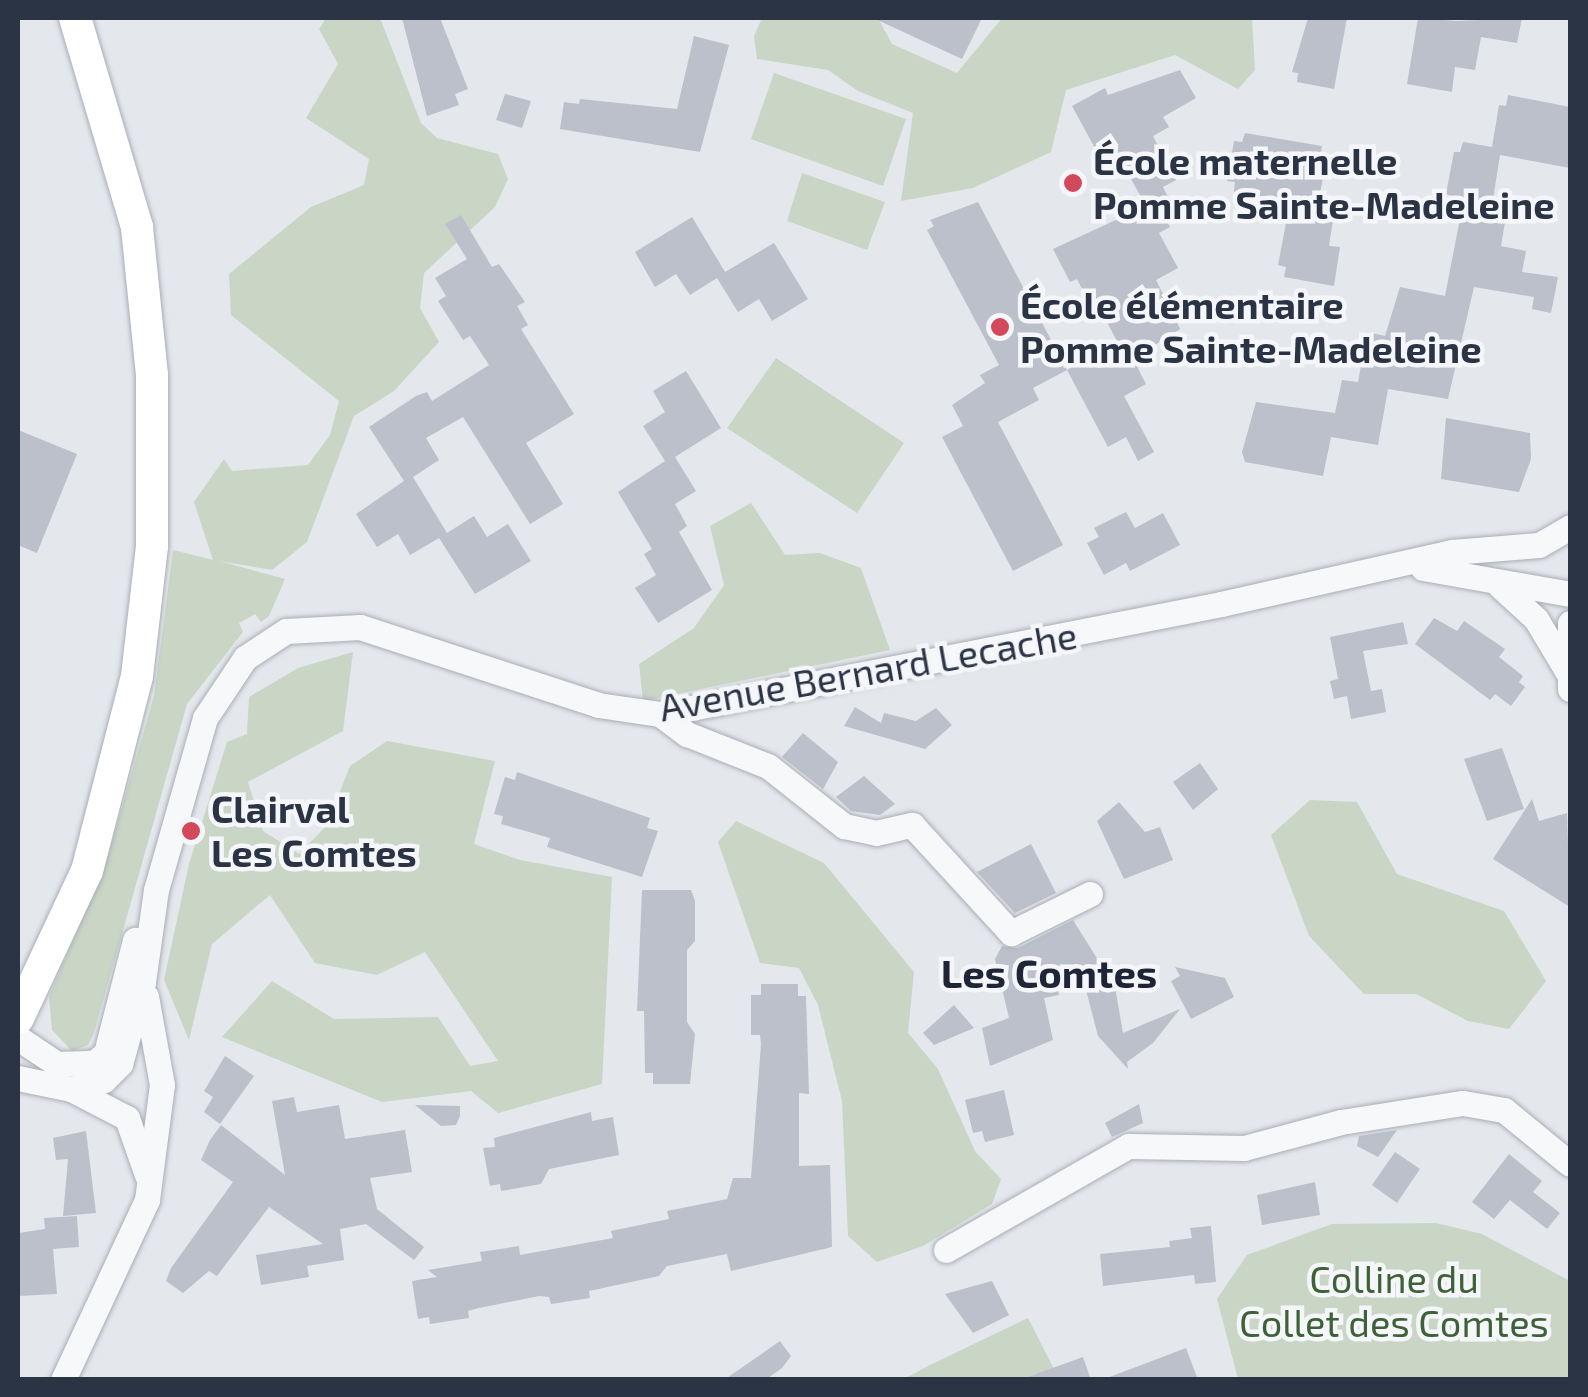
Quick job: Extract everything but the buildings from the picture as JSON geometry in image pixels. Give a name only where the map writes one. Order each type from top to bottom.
[{"type":"main road","points":[[18,1018],[87,871],[136,676],[149,584],[152,375],[137,227],[75,18]]},
{"type":"main road","points":[[18,978],[106,792]]},
{"type":"street","name":"Avenue Bernard Lecache","points":[[113,1058],[143,982],[156,890],[218,692],[245,658],[286,632],[360,627],[598,706],[660,714],[1398,568],[1452,552],[1539,545],[1570,528]]},
{"type":"street","name":"Avenue Bernard Lecache","points":[[1539,545],[1570,557]]},
{"type":"street","name":"Avenue Bernard Lecache","points":[[1398,568],[1488,575],[1550,595],[1570,594]]},
{"type":"street","points":[[1488,575],[1536,619],[1569,680]]},
{"type":"street","points":[[1569,680],[1570,623]]},
{"type":"street","points":[[660,714],[687,734],[768,766],[844,826],[876,833],[912,825],[1011,933],[1090,894]]},
{"type":"street","name":"Avenue Bernard Lecache","points":[[113,1058],[139,923],[156,890]]},
{"type":"street","points":[[62,1380],[135,1232],[150,1184],[161,1112],[143,982]]},
{"type":"street","points":[[18,1038],[66,1067],[113,1058]]},
{"type":"street","points":[[113,1058],[146,1082],[161,1112]]},
{"type":"street","points":[[71,1089],[104,1080],[113,1058]]},
{"type":"street","points":[[113,1058],[150,1184]]},
{"type":"street","points":[[18,1078],[105,1101],[136,1132]]},
{"type":"street","points":[[946,1250],[1128,1146],[1244,1148],[1341,1122],[1463,1103],[1504,1110],[1570,1164]]},
{"type":"green space","points":[[326,18],[380,18],[421,123],[437,138],[498,154],[508,179],[495,207],[424,273],[420,308],[439,342],[394,391],[354,416],[307,542],[272,570],[219,561],[285,579],[269,616],[261,622],[255,614],[239,623],[243,632],[187,704],[94,1033],[88,1045],[72,1051],[52,1030],[49,997],[108,856],[154,696],[173,550],[213,560],[194,502],[224,459],[232,471],[308,465],[330,435],[339,401],[231,315],[229,274],[311,207],[364,185],[369,159],[306,118],[338,64],[319,29]]},
{"type":"green space","points":[[762,18],[878,18],[892,44],[957,73],[1002,18],[1252,18],[1255,70],[1238,89],[1175,55],[1066,90],[1051,152],[973,188],[901,201],[913,113],[858,91],[828,70],[757,59],[754,36]]},
{"type":"green space","points":[[774,73],[906,119],[883,186],[751,139]]},
{"type":"green space","points":[[802,173],[885,202],[867,250],[787,221]]},
{"type":"green space","points":[[776,358],[904,443],[857,513],[727,428]]},
{"type":"green space","points":[[751,503],[785,555],[820,553],[861,568],[890,650],[643,701],[639,664],[694,628],[724,585],[710,526]]},
{"type":"green space","points":[[353,652],[343,731],[248,782],[263,831],[299,854],[327,825],[350,766],[387,741],[495,761],[474,844],[520,860],[612,877],[602,1084],[498,1113],[471,1091],[382,1102],[222,1037],[272,981],[334,1019],[438,1017],[470,1066],[498,1061],[425,952],[377,975],[315,963],[270,895],[212,944],[189,1040],[164,980],[189,864],[227,742],[247,734],[249,697],[298,668]]},
{"type":"green space","points":[[1310,800],[1357,802],[1397,874],[1504,911],[1546,981],[1509,1029],[1468,1021],[1416,994],[1364,994],[1309,936],[1271,835]]},
{"type":"green space","points":[[736,821],[824,863],[914,972],[908,1033],[938,1069],[975,1151],[1001,1179],[992,1204],[923,1246],[877,1262],[848,1236],[842,1101],[818,1005],[799,968],[760,963],[718,842]]},
{"type":"green space","name":"Colline du Collet des Comtes","points":[[1436,1223],[1482,1234],[1570,1281],[1570,1379],[1238,1379],[1217,1299],[1247,1255],[1332,1224]]},
{"type":"green space","points":[[1028,1318],[1059,1379],[902,1380],[928,1366]]},
{"type":"place","name":"École maternelle Pomme Sainte-Madeleine","points":[[1073,183]]},
{"type":"place","name":"École élémentaire Pomme Sainte-Madeleine","points":[[1000,327]]},
{"type":"place","name":"Clairval Les Comtes","points":[[191,831]]},
{"type":"district","name":"Les Comtes","points":[[1049,972]]}]
